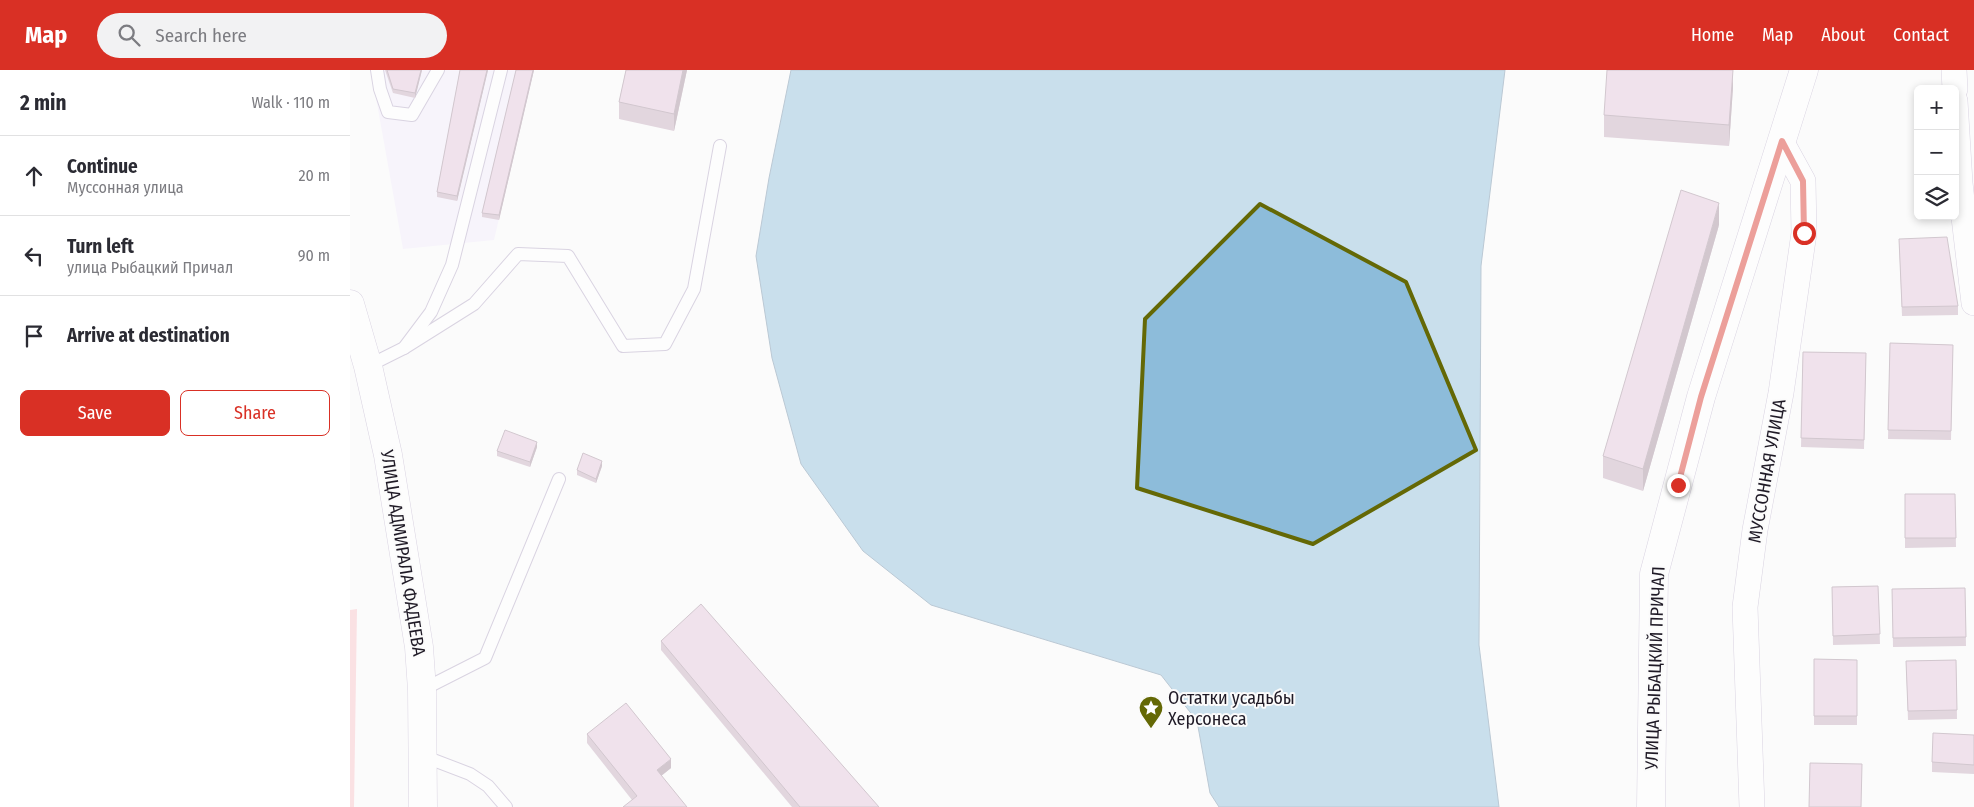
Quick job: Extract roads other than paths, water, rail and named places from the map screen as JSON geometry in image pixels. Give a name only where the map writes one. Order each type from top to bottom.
[{"type":"main road","name":"УЛИЦА РЫБАЦКИЙ ПРИЧАЛ","points":[[1651,807],[1654,574],[1701,397],[1804,70]]},
{"type":"main road","name":"УЛИЦА АДМИРАЛА ФАДЕЕВА","points":[[350,304],[368,366],[388,454],[418,647],[422,690],[423,807]]},
{"type":"street","points":[[1954,70],[1955,85]]},
{"type":"street","points":[[1957,130],[1960,183],[1974,303]]},
{"type":"street","name":"МУССОННАЯ УЛИЦА","points":[[1752,807],[1744,607],[1755,530],[1781,393],[1804,233],[1803,181],[1782,141]]},
{"type":"lane","points":[[377,70],[380,89],[388,112],[412,115],[438,70]]},
{"type":"lane","points":[[404,348],[431,312],[452,265],[501,70]]},
{"type":"lane","points":[[368,366],[404,348],[474,304],[518,254],[568,256],[623,346],[665,344],[694,289],[720,146]]},
{"type":"lane","points":[[422,690],[485,658],[559,478]]},
{"type":"lane","points":[[423,756],[470,774],[488,786],[506,807]]},
{"type":"water","points":[[791,70],[1505,70],[1481,266],[1479,645],[1499,807],[1219,807],[1210,793],[1197,721],[1161,675],[931,605],[863,551],[801,464],[772,358],[756,256],[769,178]]},
{"type":"place","name":"Остатки усадьбы Херсонеса","points":[[1151,729]]}]
